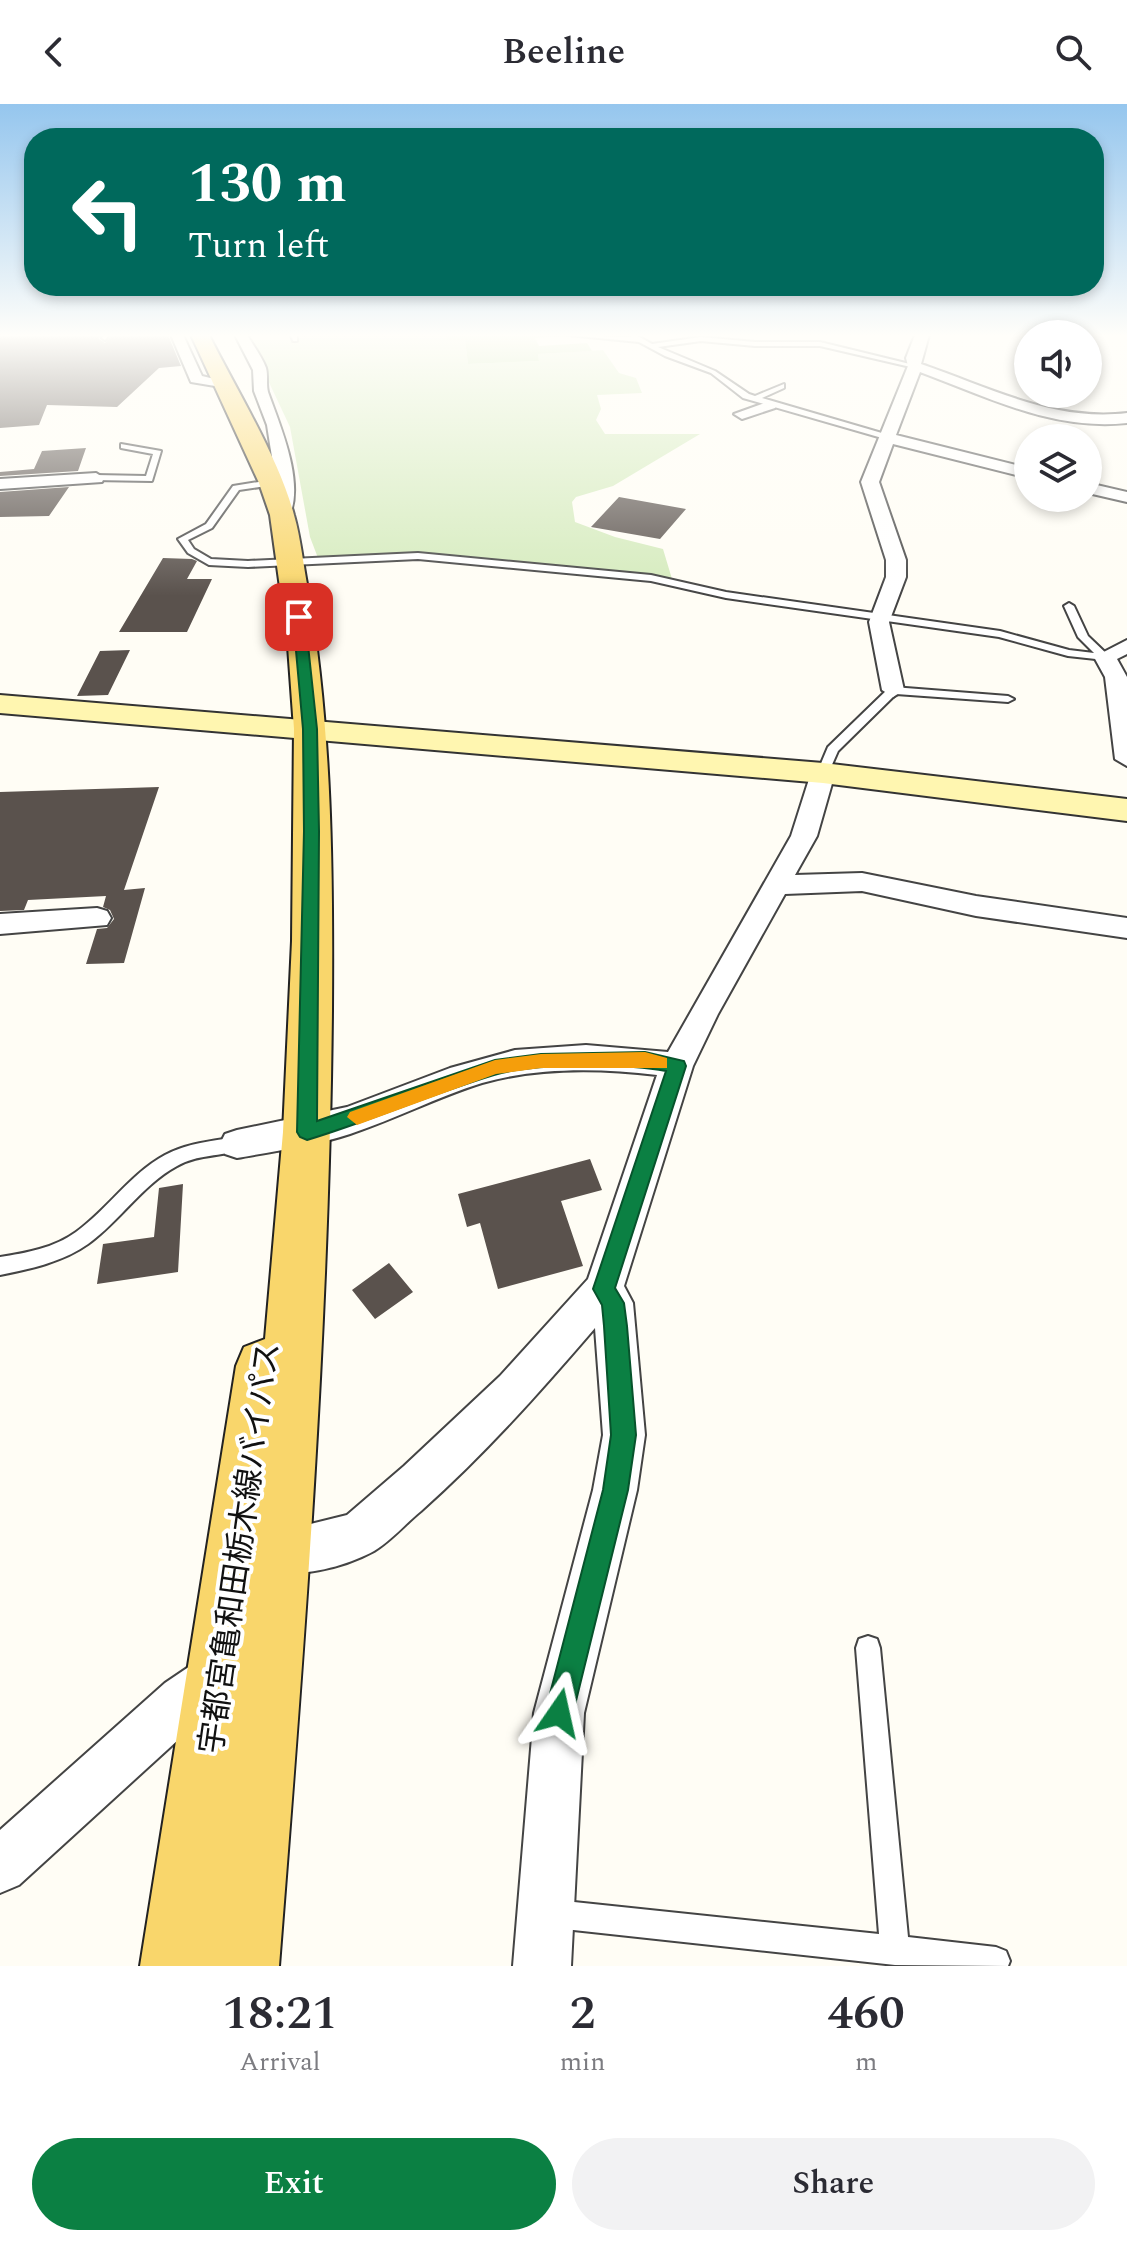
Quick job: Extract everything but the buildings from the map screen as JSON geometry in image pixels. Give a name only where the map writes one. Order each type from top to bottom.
[{"type":"main road","name":"宇都宮亀和田栃木線バイパス","points":[[179,1966],[246,1660],[278,1552],[307,1132],[312,941],[310,729],[292,559],[271,483],[241,422]]},
{"type":"main road","name":"宇都宮亀和田栃木線バイパス","points":[[240,1966],[246,1660],[266,1355],[307,1132]]},
{"type":"street","points":[[274,422],[282,463],[282,515]]},
{"type":"street","points":[[893,690],[879,617],[896,577],[896,560],[871,493],[870,482],[895,422]]},
{"type":"street","points":[[889,438],[1014,469]]},
{"type":"street","points":[[0,484],[96,478]]},
{"type":"street","points":[[1102,491],[1127,497]]},
{"type":"street","points":[[1127,646],[1105,657],[1116,677],[1127,759]]},
{"type":"street","points":[[0,704],[823,773],[1127,810]]},
{"type":"street","points":[[278,1552],[315,1547],[359,1534],[420,1482],[515,1390],[604,1289],[677,1066],[702,1014],[804,836],[823,773]]},
{"type":"street","points":[[778,885],[862,882],[976,906],[1127,928]]},
{"type":"street","points":[[0,924],[97,918]]},
{"type":"street","points":[[237,1144],[307,1132],[358,1117],[495,1067],[541,1061],[645,1060],[677,1066]]},
{"type":"street","points":[[542,1966],[559,1713],[615,1490],[624,1435],[613,1303],[604,1289]]},
{"type":"street","points":[[0,1866],[183,1701],[246,1660]]},
{"type":"lane","points":[[832,422],[889,438]]},
{"type":"lane","points":[[96,478],[149,479],[158,453],[124,446]]},
{"type":"lane","points":[[271,483],[236,488],[209,526],[183,539],[191,551],[209,562],[248,564],[395,555],[548,566],[651,578],[726,595],[1000,634],[1068,653],[1105,657]]},
{"type":"lane","points":[[1069,606],[1083,637],[1105,657]]},
{"type":"lane","points":[[823,773],[832,750],[893,690],[1008,699]]},
{"type":"lane","points":[[0,1266],[47,1254],[83,1237],[144,1177],[171,1160],[237,1144]]},
{"type":"lane","points":[[868,1648],[895,1951]]},
{"type":"lane","points":[[546,1913],[996,1961]]},
{"type":"green space","points":[[288,422],[597,422],[605,434],[700,434],[613,486],[576,497],[572,502],[575,522],[615,537],[663,549],[672,579],[451,557],[318,558],[310,537]]},
{"type":"slow traffic","points":[[357,1117],[495,1067],[541,1061],[645,1060],[661,1063]]},
{"type":"route","points":[[299,617],[310,729],[312,941],[307,1132],[358,1117],[495,1067],[541,1061],[645,1060],[677,1066],[604,1289],[613,1303],[624,1435],[615,1490],[569,1661],[559,1713]]}]
